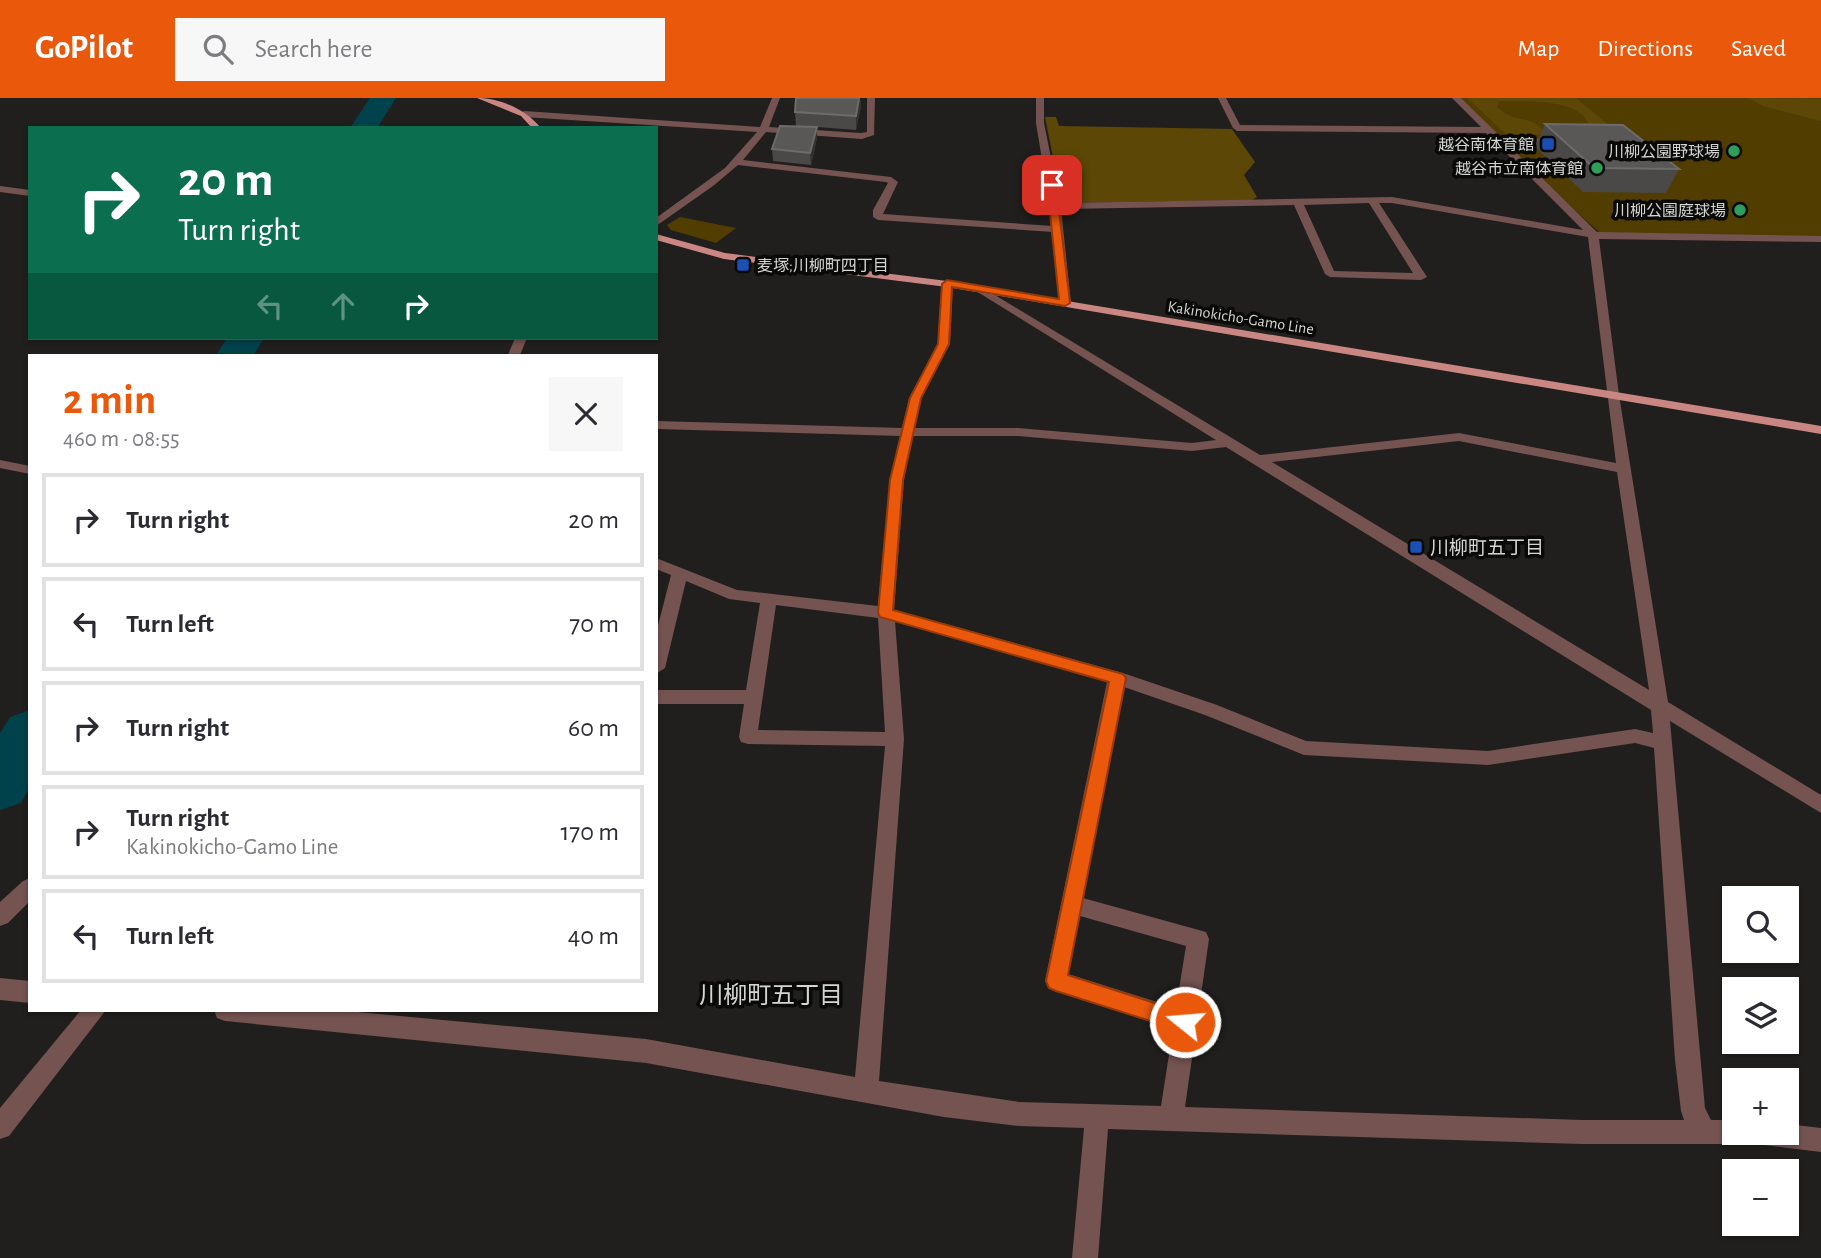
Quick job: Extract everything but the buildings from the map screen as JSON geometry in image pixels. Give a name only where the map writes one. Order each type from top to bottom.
[{"type":"main road","points":[[481,98],[524,114],[535,126]]},
{"type":"main road","name":"Kakinokicho-Gamo Line","points":[[658,238],[724,256],[980,289],[1821,430]]},
{"type":"street","points":[[658,221],[735,162],[763,130],[776,98]]},
{"type":"street","points":[[524,114],[862,136],[872,133],[871,98]]},
{"type":"street","points":[[1040,98],[1040,123],[1056,206],[1065,303]]},
{"type":"street","points":[[1222,98],[1237,128],[1488,131]]},
{"type":"street","points":[[1456,98],[1593,234],[1660,708],[1687,1060],[1693,1111],[1703,1130]]},
{"type":"street","points":[[1498,141],[1577,141]]},
{"type":"street","points":[[735,162],[888,178],[893,182],[878,210],[878,217],[1058,229]]},
{"type":"street","points":[[0,189],[28,193]]},
{"type":"street","points":[[1298,202],[1315,235],[1330,274],[1421,277],[1372,200]]},
{"type":"street","points":[[1056,206],[1392,200],[1593,234],[1821,239]]},
{"type":"street","points":[[866,1090],[895,739],[886,613],[897,480],[915,398],[944,344],[947,284]]},
{"type":"street","points":[[980,289],[1821,805]]},
{"type":"street","points":[[658,425],[907,433],[1018,432],[1192,447],[1230,442]]},
{"type":"street","points":[[1258,459],[1460,437],[1626,469]]},
{"type":"street","points":[[0,464],[28,470]]},
{"type":"street","points":[[658,564],[735,594],[886,613],[1118,678],[1211,709],[1304,748],[1488,758],[1635,736],[1662,743]]},
{"type":"street","points":[[658,655],[680,572]]},
{"type":"street","points":[[769,599],[748,737],[895,739]]},
{"type":"street","points":[[1118,678],[1056,981],[1185,1022]]},
{"type":"street","points":[[658,697],[754,697]]},
{"type":"street","points":[[0,916],[28,889]]},
{"type":"street","points":[[1072,904],[1198,939],[1171,1118]]},
{"type":"street","points":[[0,989],[28,992]]},
{"type":"street","points":[[0,1127],[93,1012]]},
{"type":"street","points":[[246,1012],[646,1051],[956,1107],[1020,1114],[1582,1132],[1722,1131]]},
{"type":"street","points":[[1085,1258],[1097,1118]]},
{"type":"street","points":[[1799,1138],[1821,1140]]},
{"type":"shaded area","points":[[1456,98],[1821,98],[1821,238],[1601,234],[1495,138]]},
{"type":"shaded area","points":[[1467,98],[1576,98],[1621,135],[1589,126],[1576,110],[1564,106],[1499,101],[1497,107],[1504,113],[1535,123],[1547,135],[1506,134]]},
{"type":"shaded area","points":[[1749,98],[1821,99],[1821,121],[1763,106]]},
{"type":"shaded area","points":[[1045,117],[1056,117],[1059,126],[1232,129],[1255,162],[1244,175],[1257,197],[1252,200],[1062,203]]},
{"type":"shaded area","points":[[680,217],[736,228],[716,243],[671,230],[667,225]]},
{"type":"waterway","points":[[364,126],[383,98]]},
{"type":"waterway","points":[[236,354],[244,340]]},
{"type":"waterway","points":[[0,786],[28,736]]},
{"type":"place","name":"越谷南体育館","points":[[1548,144]]},
{"type":"place","name":"川柳公園野球場","points":[[1734,151]]},
{"type":"place","name":"越谷市立南体育館","points":[[1597,168]]},
{"type":"place","name":"川柳公園庭球場","points":[[1740,210]]},
{"type":"place","name":"麦塚;川柳町四丁目","points":[[743,265]]},
{"type":"place","name":"川柳町五丁目","points":[[1416,547]]},
{"type":"district","name":"川柳町五丁目","points":[[771,995]]},
{"type":"route","points":[[1052,185],[1065,303],[947,284],[944,344],[915,398],[897,480],[886,613],[1118,678],[1056,981],[1185,1022]]}]
